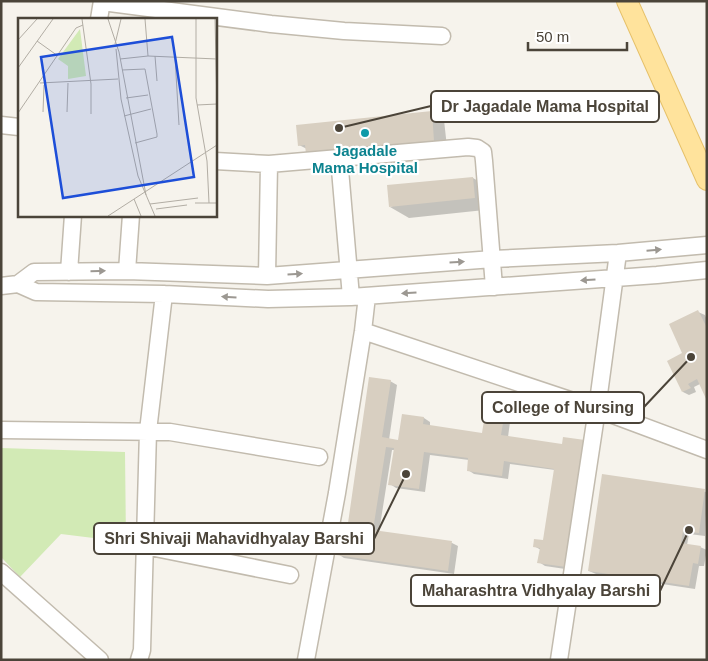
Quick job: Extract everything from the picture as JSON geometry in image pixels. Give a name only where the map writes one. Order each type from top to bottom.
[{"type":"main road","points":[[627,1],[707,180]]},
{"type":"street","points":[[99,18],[102,2],[272,24],[344,31],[442,36]]},
{"type":"street","points":[[1,125],[18,127]]},
{"type":"street","points":[[216,161],[270,164],[468,147],[477,148],[483,152],[494,286]]},
{"type":"street","points":[[306,660],[337,494],[363,331],[359,296],[350,270],[339,158]]},
{"type":"street","points":[[267,276],[270,164]]},
{"type":"street","points":[[69,272],[73,216]]},
{"type":"street","points":[[127,271],[131,216]]},
{"type":"street","points":[[1,286],[18,284],[34,272],[127,271],[267,276],[492,259],[618,253],[707,245]]},
{"type":"street","points":[[559,660],[597,409],[613,278],[618,253]]},
{"type":"street","points":[[18,284],[36,292],[164,294],[268,299],[359,296],[707,270]]},
{"type":"street","points":[[139,660],[142,650],[148,431],[164,294]]},
{"type":"street","points":[[363,331],[597,409],[707,450]]},
{"type":"street","points":[[1,430],[170,432],[319,458]]},
{"type":"street","points":[[145,546],[290,575]]},
{"type":"street","points":[[2,576],[100,660]]},
{"type":"green space","points":[[1,448],[125,452],[126,542],[61,534],[20,577],[1,557]]},
{"type":"building","name":"Jagadale Mama Hospital","points":[[432,111],[434,141],[306,154],[305,145],[298,146],[296,125]]},
{"type":"building","points":[[473,177],[475,198],[389,207],[387,185]]},
{"type":"building","points":[[698,310],[707,328],[707,401],[697,379],[688,384],[691,388],[682,392],[667,361],[682,353],[669,324]]},
{"type":"building","points":[[369,377],[391,380],[382,437],[398,440],[402,414],[424,417],[423,424],[482,433],[485,414],[504,417],[501,435],[562,444],[563,437],[585,440],[566,567],[537,563],[540,548],[533,547],[534,539],[543,540],[554,469],[504,461],[502,476],[467,471],[468,458],[424,452],[419,489],[388,485],[394,448],[386,447],[373,530],[452,541],[448,571],[336,555],[340,529],[347,530]]},
{"type":"building","points":[[602,474],[705,489],[699,533],[683,531],[681,543],[701,546],[698,564],[693,563],[689,586],[588,571]]},
{"type":"place","name":"Dr Jagadale Mama Hospital","points":[[339,128]]},
{"type":"place","name":"Jagadale Mama Hospital","points":[[365,133]]},
{"type":"place","name":"College of Nursing","points":[[691,357]]},
{"type":"place","name":"Shri Shivaji Mahavidhyalay Barshi","points":[[406,474]]},
{"type":"place","name":"Maharashtra Vidhyalay Barshi","points":[[689,530]]}]
